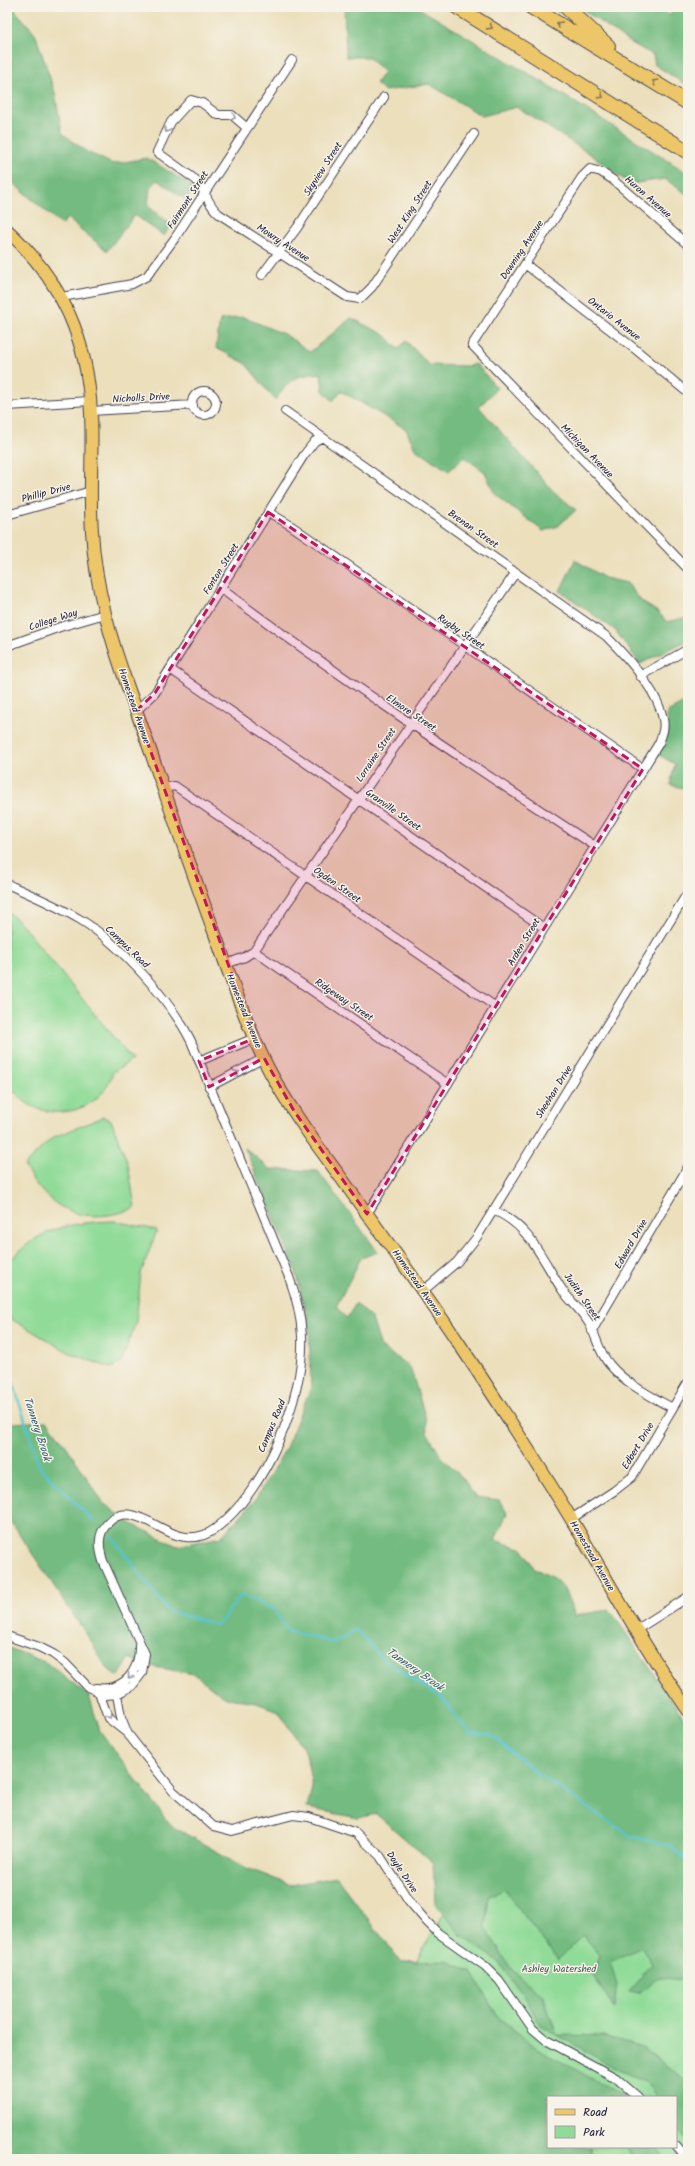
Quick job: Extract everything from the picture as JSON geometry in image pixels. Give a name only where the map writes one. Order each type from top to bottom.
[{"type":"highway","points":[[457,7],[688,152]]},
{"type":"highway","points":[[531,7],[630,66],[688,103]]},
{"type":"highway","points":[[566,7],[630,66]]},
{"type":"main road","name":"Homestead Avenue","points":[[7,230],[38,262],[62,297],[84,360],[91,406],[91,491],[94,552],[105,614],[136,711],[226,964],[264,1058],[294,1111],[423,1290],[494,1396],[571,1519],[636,1630],[688,1710]]},
{"type":"street","name":"Fairmont Street","points":[[62,297],[132,284],[147,276],[205,193],[292,60]]},
{"type":"street","name":"Skyview Street","points":[[262,275],[280,252],[384,97]]},
{"type":"street","name":"Mowry Avenue","points":[[248,128],[232,115],[218,114],[202,102],[191,100],[171,122],[157,152],[196,180],[205,193],[208,202],[219,214],[348,296],[360,299]]},
{"type":"street","name":"West King Street","points":[[360,299],[372,287],[474,134]]},
{"type":"street","name":"Huron Avenue","points":[[591,169],[601,172],[613,180],[688,246]]},
{"type":"street","name":"Downing Avenue","points":[[472,345],[582,177],[591,169]]},
{"type":"street","name":"Ontario Avenue","points":[[525,264],[635,348],[688,393]]},
{"type":"street","name":"Michigan Avenue","points":[[472,345],[688,569]]},
{"type":"street","name":"Nicholls Drive","points":[[7,406],[193,405]]},
{"type":"street","name":"Brenan Street","points":[[284,411],[321,438],[331,442],[606,636],[640,676]]},
{"type":"street","name":"Fenton Street","points":[[136,711],[154,693],[170,669],[308,447],[321,438]]},
{"type":"street","name":"Phillip Drive","points":[[7,515],[91,491]]},
{"type":"street","name":"Rugby Street","points":[[268,512],[296,529],[643,769]]},
{"type":"street","name":"Lorraine Street","points":[[254,951],[516,572]]},
{"type":"street","name":"Elmore Street","points":[[220,588],[298,646],[410,724],[595,846]]},
{"type":"street","name":"College Way","points":[[7,646],[60,627],[105,614]]},
{"type":"street","points":[[640,676],[688,649]]},
{"type":"street","name":"Granville Street","points":[[170,669],[544,928]]},
{"type":"street","name":"Arden Street","points":[[367,1214],[659,743],[663,733],[664,724],[658,706],[640,676]]},
{"type":"street","name":"Ogden Street","points":[[163,788],[175,786],[496,1007]]},
{"type":"street","name":"Campus Road","points":[[7,884],[74,916],[90,926],[113,945],[175,1012],[185,1029],[295,1295],[302,1336],[301,1363],[294,1400],[278,1443],[246,1499],[224,1521],[208,1533],[186,1537],[164,1530],[139,1517],[125,1514],[115,1517],[103,1529],[100,1539],[103,1561],[138,1640],[138,1663],[133,1673],[116,1690]]},
{"type":"street","name":"Sheehan Drive","points":[[423,1290],[462,1257],[493,1210],[688,892]]},
{"type":"street","points":[[226,964],[245,957],[254,951]]},
{"type":"street","name":"Ridgeway Street","points":[[254,951],[448,1084]]},
{"type":"street","points":[[198,1061],[255,1038]]},
{"type":"street","points":[[209,1087],[264,1058]]},
{"type":"street","name":"Edward Drive","points":[[592,1331],[688,1167]]},
{"type":"street","name":"Judith Street","points":[[493,1210],[513,1222],[541,1252],[563,1291],[582,1313],[592,1331],[600,1351],[616,1371],[636,1387],[672,1408]]},
{"type":"street","name":"Edbert Drive","points":[[571,1519],[614,1491],[632,1477],[688,1382]]},
{"type":"street","points":[[636,1630],[688,1597]]},
{"type":"street","points":[[7,1636],[39,1647],[53,1654],[65,1663],[88,1687],[99,1690],[105,1694],[116,1690]]},
{"type":"street","name":"Doyle Drive","points":[[99,1690],[108,1718],[127,1733],[173,1791],[213,1826],[232,1831],[293,1816],[308,1817],[356,1833],[380,1856],[409,1901],[427,1922],[438,1933],[485,1966],[499,1980],[533,2029],[546,2040],[616,2078],[637,2096]]},
{"type":"street","name":"Doyle Drive","points":[[116,1690],[121,1718],[127,1733]]},
{"type":"street","points":[[677,2147],[687,2159]]},
{"type":"highlighted area","points":[[268,512],[643,769],[367,1214],[294,1111],[264,1058],[209,1087],[199,1061],[255,1038],[136,711],[155,693]]},
{"type":"green space","points":[[7,7],[12,7],[35,33],[55,93],[62,133],[87,152],[113,164],[147,158],[192,186],[188,201],[157,180],[150,188],[148,206],[171,225],[164,236],[135,215],[107,251],[67,218],[62,225],[7,178]]},
{"type":"green space","points":[[344,7],[417,7],[544,83],[678,167],[688,174],[688,195],[665,179],[630,184],[593,156],[517,107],[482,116],[429,84],[384,91],[376,83],[384,72],[368,57],[346,57]]},
{"type":"green space","points":[[579,7],[649,7],[670,15],[675,7],[688,7],[688,86],[655,65],[653,55],[626,40]]},
{"type":"green space","points":[[243,317],[286,335],[310,352],[351,318],[385,335],[398,349],[406,341],[429,365],[467,366],[476,364],[497,388],[479,407],[552,490],[576,510],[558,526],[543,531],[495,494],[485,472],[464,457],[449,471],[415,449],[406,429],[341,391],[333,401],[323,391],[321,373],[294,379],[289,382],[275,400],[245,363],[216,348],[220,320]]},
{"type":"green space","points":[[575,560],[605,578],[627,583],[642,602],[658,612],[667,622],[683,618],[688,619],[688,640],[640,664],[615,630],[560,591]]},
{"type":"green space","points":[[688,701],[688,789],[670,785],[675,764],[657,754],[668,732],[667,712]]},
{"type":"green space","points":[[7,912],[19,921],[132,1060],[113,1072],[108,1084],[101,1094],[82,1108],[58,1112],[46,1111],[34,1107],[22,1100],[7,1082]]},
{"type":"green space","points":[[103,1117],[111,1120],[128,1164],[135,1208],[100,1216],[84,1215],[70,1211],[56,1204],[44,1194],[24,1165],[52,1138]]},
{"type":"green space","points":[[245,1148],[270,1169],[318,1171],[378,1252],[361,1258],[336,1307],[347,1318],[356,1303],[372,1319],[381,1347],[410,1367],[426,1419],[427,1432],[440,1455],[463,1478],[475,1497],[499,1500],[507,1513],[495,1540],[523,1549],[534,1568],[555,1579],[564,1589],[575,1615],[610,1610],[688,1724],[688,1981],[659,1977],[639,1993],[629,1991],[652,1964],[641,1947],[610,1962],[617,1984],[614,2009],[592,1974],[600,1955],[583,1935],[558,1960],[504,1889],[489,1897],[485,1927],[511,1969],[543,1996],[557,2035],[540,2025],[523,1993],[504,1971],[498,1961],[461,1935],[435,1903],[433,1863],[376,1814],[358,1818],[307,1808],[312,1787],[306,1753],[278,1711],[251,1701],[226,1698],[194,1674],[154,1667],[129,1658],[119,1676],[107,1669],[91,1641],[7,1516],[7,1422],[47,1421],[67,1447],[103,1503],[130,1523],[177,1546],[221,1537],[255,1500],[285,1450],[311,1387],[309,1326],[296,1271]]},
{"type":"green space","points":[[114,1221],[157,1230],[141,1273],[136,1322],[121,1363],[110,1368],[70,1353],[11,1319],[7,1312],[7,1264],[31,1242],[55,1229],[82,1223]]},
{"type":"green space","name":"Ashley Watershed","points":[[610,1610],[688,1752],[688,2159],[300,2159],[329,2120]]},
{"type":"green space","points":[[7,1647],[49,1664],[89,1696],[100,1731],[170,1825],[244,1867],[291,1885],[336,1877],[401,1962],[447,1961],[472,1972],[498,2017],[538,2049],[623,2096],[547,2096],[547,2148],[590,2148],[593,2159],[7,2159]]},
{"type":"green space","points":[[557,2035],[604,2036],[642,2047],[685,2080],[688,2085],[688,2143],[677,2127],[677,2096],[655,2096],[646,2081],[620,2071]]},
{"type":"green space","points":[[628,2148],[658,2148],[665,2159],[633,2159]]},
{"type":"waterway","name":"Tannery Brook","points":[[7,1372],[13,1382],[39,1466],[93,1521]]},
{"type":"waterway","name":"Tannery Brook","points":[[112,1537],[168,1611],[218,1625],[241,1595],[273,1609],[288,1631],[334,1643],[356,1629],[385,1661],[443,1699],[469,1733],[491,1735],[538,1774],[630,1836],[669,1845],[688,1860]]}]
